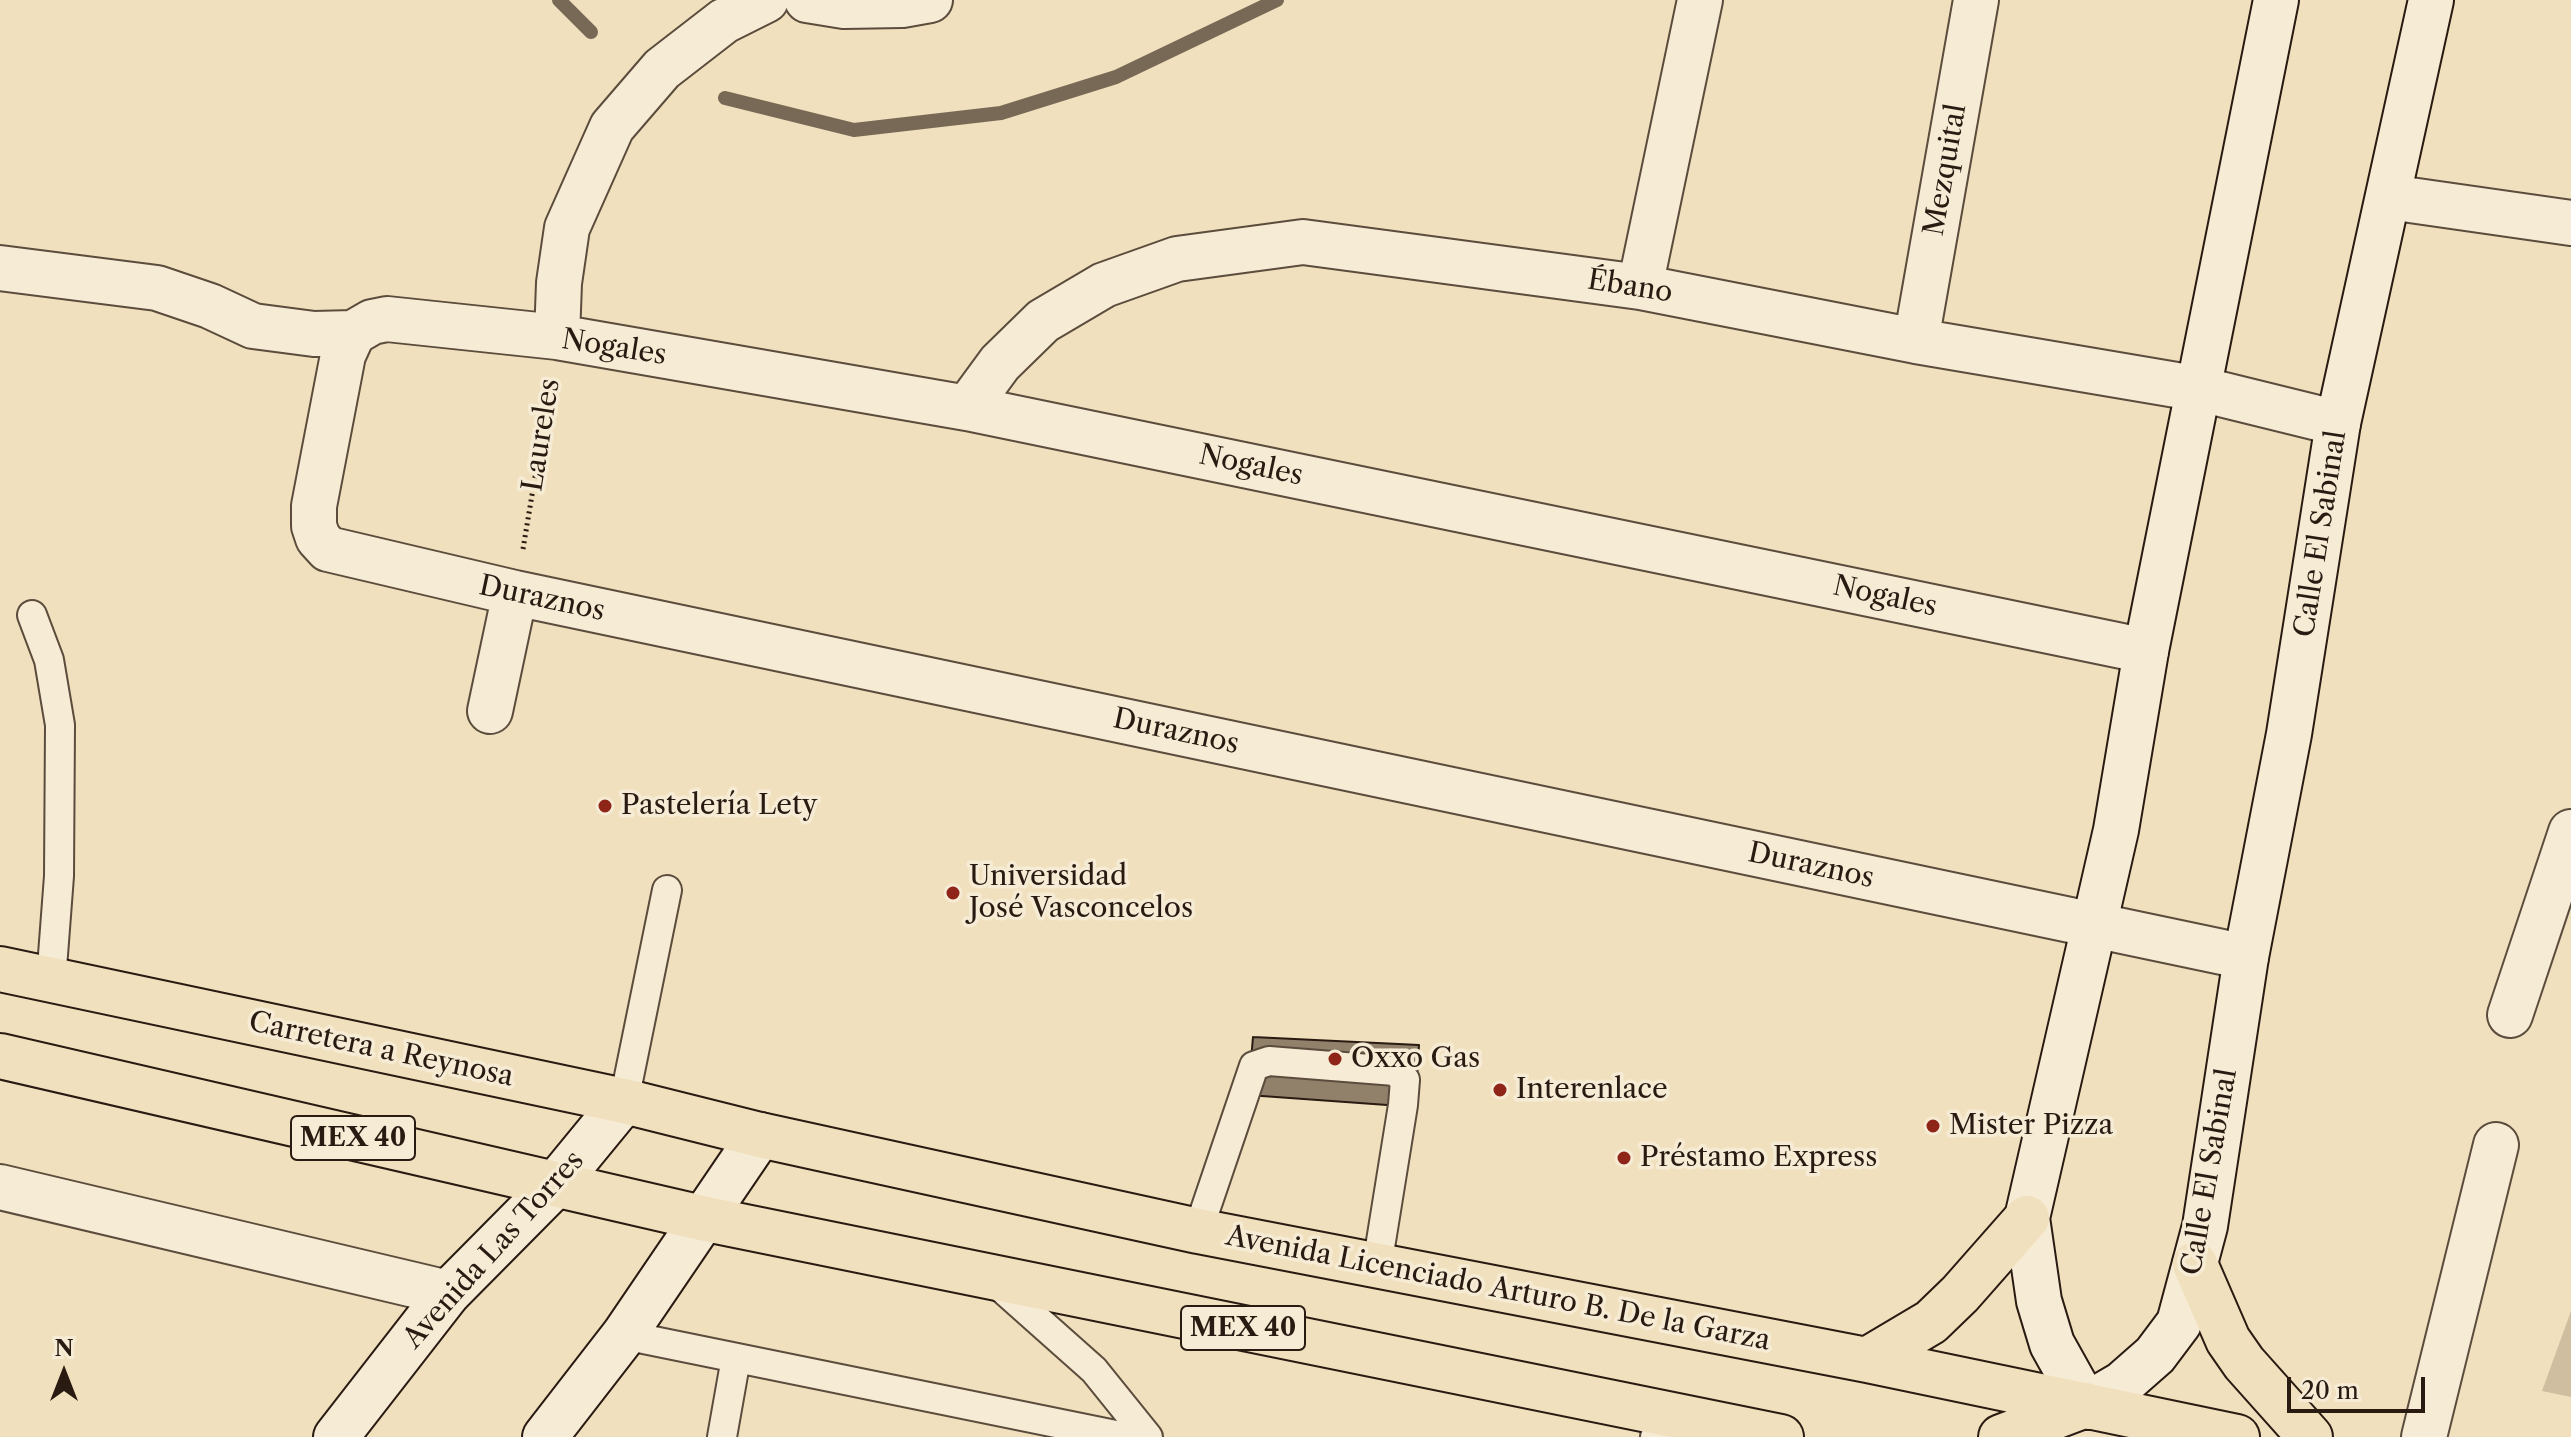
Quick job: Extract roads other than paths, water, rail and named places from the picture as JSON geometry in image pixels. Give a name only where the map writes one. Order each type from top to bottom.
[{"type":"main road","name":"Carretera a Reynosa","points":[[0,969],[624,1101],[760,1135]]},
{"type":"main road","name":"MEX 40","points":[[0,1056],[706,1219],[1762,1433]]},
{"type":"main road","name":"Avenida Licenciado Arturo B. De la Garza","points":[[760,1135],[1198,1231],[1867,1360],[2098,1421],[2237,1437]]},
{"type":"main road","points":[[1867,1360],[1931,1322],[2027,1218]]},
{"type":"main road","points":[[2195,1264],[2228,1340],[2310,1437]]},
{"type":"main road","points":[[2001,1437],[2098,1421]]},
{"type":"street","name":"Laureles","points":[[557,337],[559,283],[567,228],[612,127],[662,69],[724,21],[766,0]]},
{"type":"street","points":[[807,0],[844,6],[902,5],[930,0]]},
{"type":"street","points":[[1640,287],[1700,0]]},
{"type":"street","name":"Mezquital","points":[[1916,341],[1976,0]]},
{"type":"street","points":[[2098,1421],[2052,1344],[2039,1301],[2027,1218],[2116,830],[2146,651],[2276,0]]},
{"type":"street","name":"Calle El Sabinal","points":[[2098,1421],[2122,1384],[2155,1355],[2179,1323],[2205,1226],[2246,957],[2289,734],[2338,423],[2431,0]]},
{"type":"street","points":[[2389,197],[2571,223]]},
{"type":"street","name":"Ébano","points":[[967,408],[1000,363],[1043,321],[1104,285],[1177,259],[1303,242],[1640,287],[1916,341],[2200,389],[2338,423]]},
{"type":"street","name":"Nogales","points":[[0,268],[157,288],[210,306],[253,326],[314,334],[353,333],[372,322],[387,319],[557,337],[967,408],[2146,651]]},
{"type":"street","name":"Duraznos","points":[[353,333],[343,355],[314,506],[314,526],[318,538],[328,549],[515,593],[2246,957]]},
{"type":"street","points":[[490,711],[515,593]]},
{"type":"street","points":[[2510,1015],[2571,832]]},
{"type":"street","name":"Avenida Las Torres","points":[[336,1437],[448,1293],[555,1185],[624,1101]]},
{"type":"street","points":[[545,1437],[624,1335],[706,1219],[760,1135]]},
{"type":"street","points":[[2424,1437],[2496,1145]]},
{"type":"street","points":[[0,1187],[448,1293]]},
{"type":"lane","points":[[32,615],[49,660],[60,725],[59,876],[51,981]]},
{"type":"lane","points":[[624,1101],[667,890]]},
{"type":"lane","points":[[1198,1231],[1254,1066],[1269,1061],[1395,1071],[1405,1080],[1403,1105],[1377,1266]]},
{"type":"lane","points":[[988,1276],[1094,1370],[1148,1437]]},
{"type":"lane","points":[[624,1335],[1125,1437]]},
{"type":"lane","points":[[722,1437],[736,1358]]},
{"type":"lane","points":[[1655,1437],[1762,1433]]},
{"type":"waterway","points":[[559,0],[591,32]]},
{"type":"waterway","points":[[725,98],[854,130],[1001,113],[1116,77],[1277,0]]},
{"type":"place","name":"Pastelería Lety","points":[[605,806]]},
{"type":"place","name":"Universidad José Vasconcelos","points":[[953,893]]},
{"type":"place","name":"Oxxo Gas","points":[[1335,1059]]},
{"type":"place","name":"Interenlace","points":[[1500,1090]]},
{"type":"place","name":"Mister Pizza","points":[[1933,1126]]},
{"type":"place","name":"Préstamo Express","points":[[1624,1158]]}]
